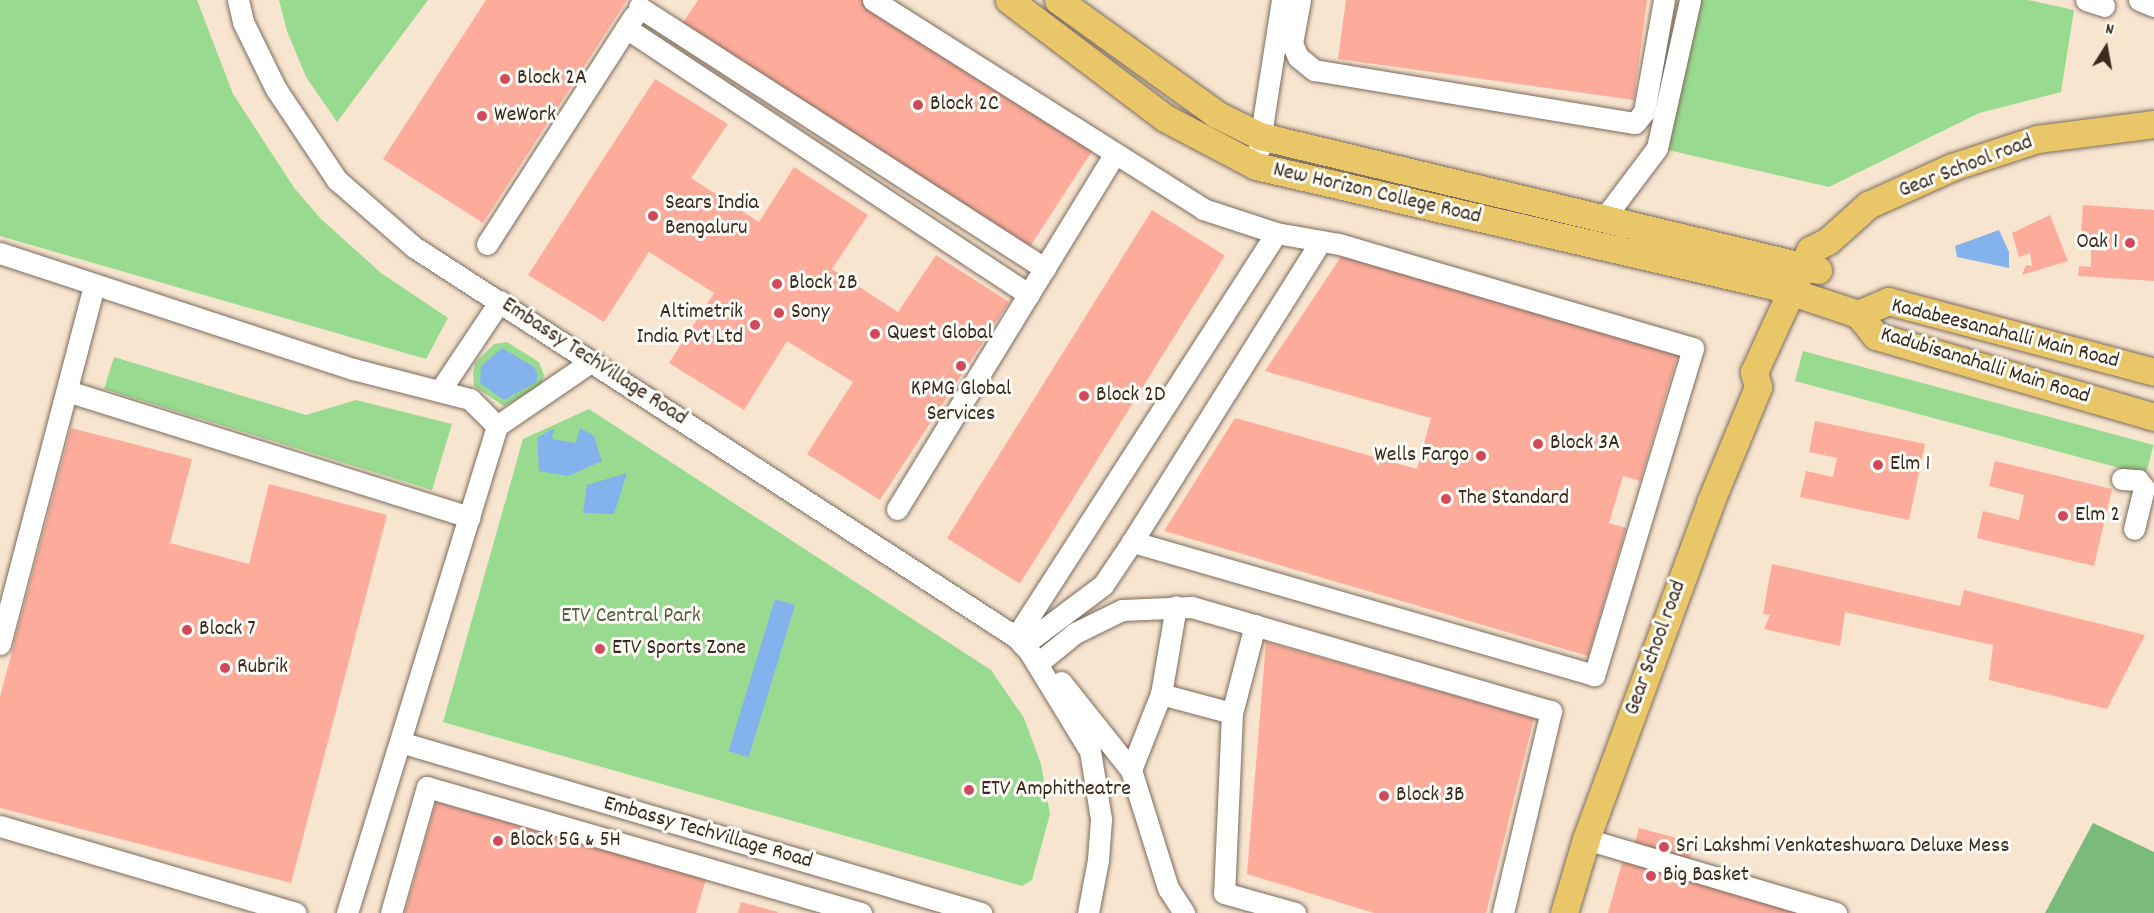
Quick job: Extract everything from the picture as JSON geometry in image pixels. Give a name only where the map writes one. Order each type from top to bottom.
[{"type":"main road","name":"New Horizon College Road","points":[[1009,0],[1165,118],[1256,166],[1798,293]]},
{"type":"main road","name":"New Horizon College Road","points":[[1058,0],[1216,114],[1260,136],[1602,221],[1811,268]]},
{"type":"main road","name":"Gear School road","points":[[1564,913],[1586,839],[1710,503],[1758,387],[1754,372],[1811,268],[1810,250],[1828,241],[1869,205],[1952,167],[2037,139],[2154,124]]},
{"type":"main road","name":"Kadubisanahalli Main Road","points":[[1798,293],[1858,314],[1875,336],[2154,417]]},
{"type":"main road","name":"Kadabeesanahalli Main Road","points":[[1858,314],[1888,301],[2154,372]]},
{"type":"street","name":"Embassy TechVillage Road","points":[[238,0],[243,22],[276,89],[337,180],[414,248],[500,301],[1028,648],[1131,770],[1168,888],[1184,913]]},
{"type":"street","points":[[873,0],[1203,209],[1276,233],[1322,241],[1693,348],[1594,675],[1132,542]]},
{"type":"street","points":[[1256,166],[1282,0]]},
{"type":"street","points":[[1300,0],[1292,42],[1298,57],[1314,70],[1635,123],[1644,112],[1664,0]]},
{"type":"street","points":[[1602,221],[1657,148],[1690,0]]},
{"type":"street","points":[[2139,0],[2154,6]]},
{"type":"street","points":[[487,244],[642,3],[1045,268]]},
{"type":"street","points":[[626,28],[1029,295]]},
{"type":"street","points":[[897,509],[1115,153]]},
{"type":"street","points":[[1028,648],[1276,233]]},
{"type":"street","points":[[1028,648],[1103,585],[1322,241]]},
{"type":"street","points":[[0,253],[353,369],[441,389],[470,399],[497,426]]},
{"type":"street","points":[[0,263],[54,279],[87,283]]},
{"type":"street","points":[[0,644],[67,391],[87,283]]},
{"type":"street","points":[[441,389],[500,301]]},
{"type":"street","points":[[347,913],[497,426],[592,361]]},
{"type":"street","points":[[67,391],[470,517]]},
{"type":"street","points":[[2122,479],[2138,480],[2144,488],[2134,529]]},
{"type":"street","points":[[1131,770],[1161,694],[1176,606]]},
{"type":"street","points":[[1028,648],[1075,633],[1122,610],[1192,607],[1551,711],[1503,913]]},
{"type":"street","points":[[1255,625],[1232,713],[1224,893],[1295,913]]},
{"type":"street","name":"Embassy TechVillage Road","points":[[1028,648],[1090,751],[1101,819],[1098,860],[1088,913]]},
{"type":"street","points":[[1161,694],[1232,713]]},
{"type":"street","name":"Embassy TechVillage Road","points":[[400,742],[981,913]]},
{"type":"street","points":[[391,913],[427,787],[861,913]]},
{"type":"street","points":[[0,825],[295,913]]},
{"type":"street","points":[[1586,839],[1836,913]]},
{"type":"green space","points":[[0,0],[197,0],[233,94],[295,189],[321,219],[381,273],[448,318],[426,359],[0,236]]},
{"type":"green space","points":[[279,0],[428,0],[337,122],[306,77],[287,31]]},
{"type":"green space","points":[[1700,0],[2028,0],[2074,10],[2061,92],[1979,113],[1829,187],[1668,150]]},
{"type":"green space","points":[[507,342],[539,362],[544,375],[541,386],[504,406],[474,386],[473,374],[475,363],[494,344]]},
{"type":"green space","points":[[1803,351],[2154,445],[2146,475],[1795,381]]},
{"type":"green space","points":[[114,357],[306,415],[356,400],[452,424],[432,490],[104,389]]},
{"type":"green space","name":"ETV Central Park","points":[[589,409],[991,670],[1024,718],[1041,764],[1050,814],[1032,880],[1022,886],[443,722],[523,439]]},
{"type":"green space","points":[[2093,823],[2154,852],[2154,913],[2045,913]]},
{"type":"water","points":[[1999,230],[2009,252],[2009,268],[1957,257],[1955,246]]},
{"type":"water","points":[[502,348],[534,367],[538,375],[536,382],[504,400],[480,383],[481,366]]},
{"type":"water","points":[[554,428],[552,439],[576,443],[580,428],[594,436],[602,461],[568,476],[539,471],[537,438]]},
{"type":"water","points":[[627,473],[614,514],[583,513],[587,485]]},
{"type":"water","points":[[775,599],[795,605],[749,757],[729,751]]},
{"type":"building","name":"Block 2A","points":[[486,0],[627,0],[483,223],[383,159]]},
{"type":"building","name":"Block 2C","points":[[698,0],[865,0],[1094,148],[1029,248],[682,24]]},
{"type":"building","points":[[1346,0],[1647,0],[1634,100],[1338,59]]},
{"type":"building","name":"Block 2B","points":[[655,79],[728,124],[691,178],[759,222],[794,167],[868,215],[832,269],[898,312],[936,255],[1009,302],[880,500],[807,454],[853,382],[787,341],[744,410],[669,363],[714,293],[649,252],[604,322],[528,275]]},
{"type":"building","name":"Oak 1","points":[[2083,205],[2154,210],[2154,281],[2078,276],[2079,266],[2091,267],[2091,250],[2106,251],[2107,237],[2081,235]]},
{"type":"building","name":"Block 2D","points":[[1152,210],[1225,256],[1020,584],[947,538]]},
{"type":"building","points":[[2050,215],[2068,261],[2022,275],[2026,265],[2032,266],[2030,253],[2019,257],[2012,233]]},
{"type":"building","name":"Block 3A","points":[[1342,255],[1678,354],[1640,481],[1623,476],[1609,523],[1626,528],[1588,656],[1164,531],[1235,418],[1417,469],[1431,418],[1265,371]]},
{"type":"building","name":"Elm 1","points":[[1815,421],[1925,444],[1909,520],[1800,497],[1806,471],[1833,477],[1837,458],[1809,452]]},
{"type":"building","name":"Block 7","points":[[71,428],[192,459],[170,543],[249,564],[269,484],[387,515],[291,883],[0,808],[0,697]]},
{"type":"building","name":"Elm 2","points":[[1995,461],[2112,489],[2094,566],[1977,538],[1983,511],[2019,520],[2024,495],[1989,486]]},
{"type":"building","points":[[1772,564],[1960,606],[1964,590],[2145,635],[2107,709],[1989,680],[1993,645],[1845,612],[1840,646],[1764,629],[1770,615],[1763,614]]},
{"type":"building","name":"Block 3B","points":[[1266,642],[1534,718],[1486,913],[1374,913],[1247,874]]},
{"type":"building","name":"Block 5G & 5H","points":[[436,802],[706,879],[696,913],[405,913]]},
{"type":"building","name":"Sri Lakshmi Venkateshwara Deluxe Mess","points":[[1639,828],[1694,843],[1688,865],[1633,850]]},
{"type":"building","name":"Big Basket","points":[[1623,859],[1814,913],[1608,913]]},
{"type":"building","points":[[741,902],[778,912],[778,913],[738,913]]},
{"type":"place","name":"Block 2A","points":[[505,79]]},
{"type":"place","name":"Block 2C","points":[[918,105]]},
{"type":"place","name":"WeWork","points":[[482,116]]},
{"type":"place","name":"Sears India Bengaluru","points":[[653,216]]},
{"type":"place","name":"Oak 1","points":[[2130,243]]},
{"type":"place","name":"Block 2B","points":[[777,284]]},
{"type":"place","name":"Sony","points":[[779,313]]},
{"type":"place","name":"Altimetrik India Pvt Ltd","points":[[755,325]]},
{"type":"place","name":"Quest Global","points":[[875,334]]},
{"type":"place","name":"KPMG Global Services","points":[[961,366]]},
{"type":"place","name":"Block 2D","points":[[1084,396]]},
{"type":"place","name":"Block 3A","points":[[1538,444]]},
{"type":"place","name":"Wells Fargo","points":[[1481,456]]},
{"type":"place","name":"Elm 1","points":[[1878,465]]},
{"type":"place","name":"The Standard","points":[[1446,499]]},
{"type":"place","name":"Elm 2","points":[[2063,516]]},
{"type":"place","name":"Block 7","points":[[187,630]]},
{"type":"place","name":"ETV Sports Zone","points":[[600,649]]},
{"type":"place","name":"Rubrik","points":[[225,668]]},
{"type":"place","name":"ETV Amphitheatre","points":[[969,790]]},
{"type":"place","name":"Block 3B","points":[[1384,796]]},
{"type":"place","name":"Block 5G & 5H","points":[[498,841]]},
{"type":"place","name":"Sri Lakshmi Venkateshwara Deluxe Mess","points":[[1664,847]]},
{"type":"place","name":"Big Basket","points":[[1651,876]]}]
